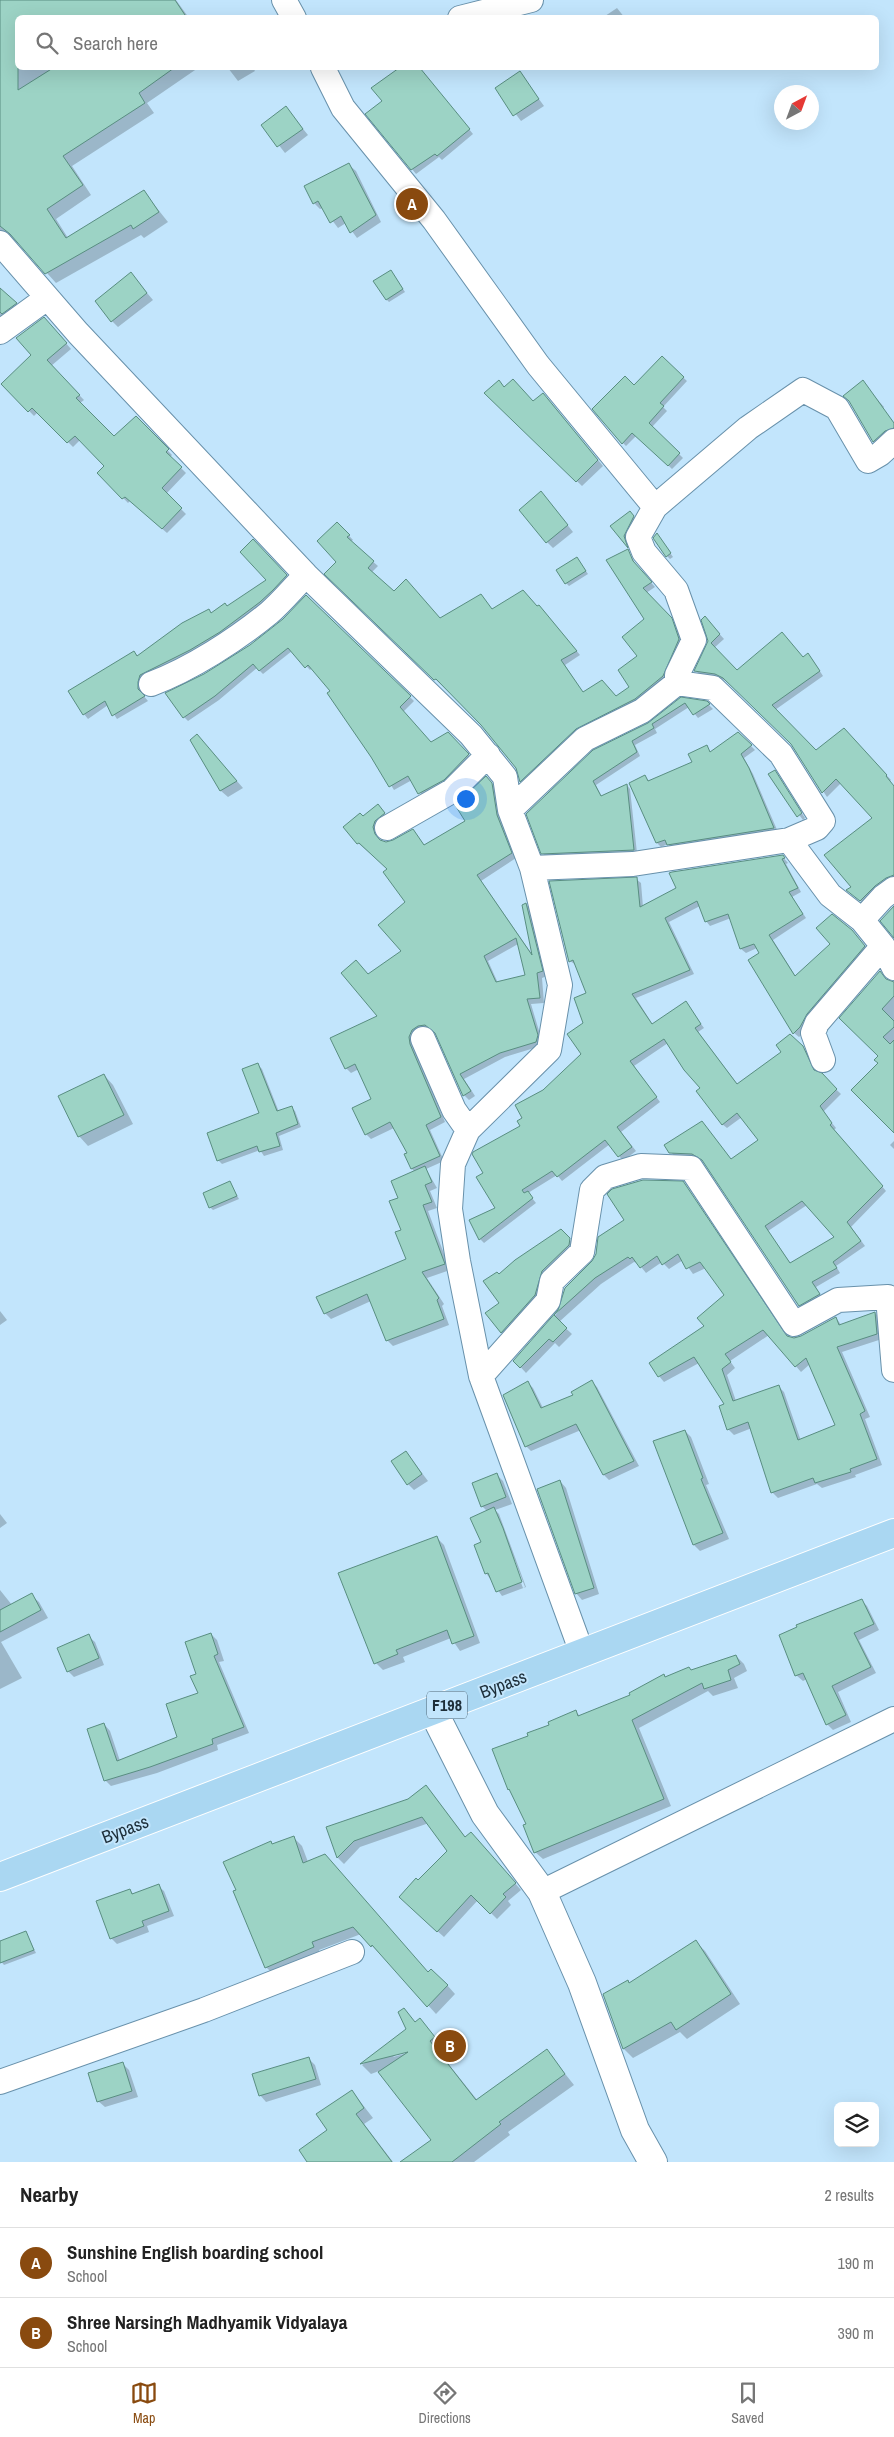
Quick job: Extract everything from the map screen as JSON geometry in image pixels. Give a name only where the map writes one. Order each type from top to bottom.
[{"type":"main road","name":"Bypass","points":[[0,1877],[894,1533]]},
{"type":"street","points":[[284,0],[292,15]]},
{"type":"street","points":[[472,15],[531,0]]},
{"type":"street","points":[[327,70],[344,108],[434,220],[538,365],[655,507]]},
{"type":"street","points":[[0,243],[46,298],[306,575],[471,735],[505,777],[510,810],[532,868],[560,985],[548,1050],[468,1130],[453,1164],[450,1209],[458,1261],[481,1376],[582,1653]]},
{"type":"street","points":[[0,332],[46,298]]},
{"type":"street","points":[[677,683],[677,675],[694,640],[676,590],[644,552],[638,537],[655,507],[748,428],[804,390],[837,408],[868,461],[880,454],[894,441]]},
{"type":"street","points":[[151,684],[169,677],[242,634],[270,612],[306,575]]},
{"type":"street","points":[[510,810],[585,739],[642,712],[677,683],[713,688],[781,754],[823,821],[817,828],[789,840],[633,864],[532,868]]},
{"type":"street","points":[[387,828],[452,792],[488,756]]},
{"type":"street","points":[[789,840],[830,895],[862,920],[890,957],[817,1023],[813,1033],[823,1060]]},
{"type":"street","points":[[862,920],[894,888]]},
{"type":"street","points":[[423,1039],[454,1110],[468,1130]]},
{"type":"street","points":[[481,1376],[548,1301],[552,1281],[582,1252],[592,1190],[605,1177],[641,1166],[691,1168],[794,1324],[838,1300],[888,1297],[894,1370]]},
{"type":"street","points":[[433,1711],[485,1814],[542,1892],[582,1983],[635,2130],[653,2162]]},
{"type":"street","points":[[542,1892],[894,1719]]},
{"type":"street","points":[[0,2082],[204,2010],[352,1952]]},
{"type":"building","points":[[0,0],[175,0],[185,15],[15,15],[15,70],[18,70],[18,90],[50,70],[171,70],[139,93],[145,103],[63,156],[83,185],[47,209],[66,238],[144,190],[159,212],[133,229],[131,225],[45,274],[10,234],[0,226]]},
{"type":"building","points":[[396,70],[422,70],[470,129],[437,156],[435,154],[411,170],[365,114],[382,101],[371,88]]},
{"type":"building","points":[[520,71],[539,99],[513,116],[495,88]]},
{"type":"building","points":[[286,106],[303,129],[277,147],[261,125]]},
{"type":"building","points":[[349,163],[376,215],[350,233],[341,216],[330,223],[318,201],[313,204],[304,186]]},
{"type":"building","points":[[391,270],[403,289],[386,300],[373,281]]},
{"type":"building","points":[[131,272],[147,293],[111,322],[95,301]]},
{"type":"building","points":[[0,288],[17,303],[2,314],[0,312]]},
{"type":"building","points":[[44,317],[67,343],[47,360],[80,395],[76,398],[114,436],[136,416],[169,449],[166,452],[182,467],[162,488],[182,508],[162,529],[125,497],[122,499],[97,473],[104,466],[75,436],[67,443],[32,408],[28,412],[1,384],[31,355],[16,338]]},
{"type":"building","points":[[662,356],[684,377],[660,403],[664,406],[649,423],[680,453],[668,466],[632,433],[622,444],[592,409],[625,376],[634,385]]},
{"type":"building","points":[[513,379],[533,401],[543,393],[598,460],[576,482],[484,393],[499,380],[504,387]]},
{"type":"building","points":[[863,380],[894,423],[894,428],[885,431],[873,442],[849,401],[843,396]]},
{"type":"building","points":[[541,491],[568,525],[546,543],[519,510]]},
{"type":"building","points":[[630,511],[634,516],[624,536],[628,548],[610,526]]},
{"type":"building","points":[[337,522],[350,535],[347,537],[374,561],[368,568],[394,591],[406,579],[440,618],[481,594],[492,609],[523,590],[537,606],[539,605],[577,651],[561,660],[583,692],[602,680],[616,696],[629,687],[618,670],[637,656],[622,637],[644,619],[606,560],[628,549],[633,561],[652,582],[643,588],[672,618],[679,639],[663,676],[635,699],[576,729],[520,782],[516,768],[481,725],[436,679],[434,680],[324,574],[336,562],[317,541]]},
{"type":"building","points":[[657,533],[671,553],[666,557],[653,538]]},
{"type":"building","points":[[253,539],[287,575],[273,590],[220,632],[190,650],[140,675],[138,689],[145,696],[112,716],[105,701],[83,715],[68,691],[134,651],[137,656],[182,623],[209,609],[211,613],[225,603],[227,606],[266,580],[240,552]]},
{"type":"building","points":[[577,557],[586,571],[565,584],[556,570]]},
{"type":"building","points":[[306,595],[411,696],[400,707],[431,742],[448,732],[469,754],[444,780],[418,794],[408,776],[389,787],[327,693],[330,691],[308,665],[305,668],[288,648],[259,671],[253,664],[215,696],[183,718],[165,693],[204,674],[250,645],[283,619]]},
{"type":"building","points":[[705,616],[720,634],[711,643],[737,670],[782,632],[803,657],[808,653],[820,671],[772,705],[816,750],[844,728],[887,775],[894,786],[894,875],[875,886],[860,901],[846,890],[851,887],[824,855],[872,818],[836,779],[822,793],[791,744],[723,678],[715,674],[694,671],[708,641],[701,620]]},
{"type":"building","points":[[681,697],[707,701],[710,704],[693,715],[685,703],[652,724],[654,728],[632,741],[637,752],[593,781],[601,796],[627,784],[634,850],[541,854],[526,814],[593,750],[648,723]]},
{"type":"building","points":[[738,732],[752,745],[741,754],[749,768],[774,828],[667,845],[665,840],[656,843],[629,783],[645,775],[648,781],[692,762],[688,754],[707,745],[710,752]]},
{"type":"building","points":[[197,734],[237,781],[220,791],[190,740]]},
{"type":"building","points":[[775,770],[802,813],[797,817],[768,774]]},
{"type":"building","points":[[486,776],[492,783],[497,815],[512,853],[477,875],[532,955],[522,905],[526,903],[543,971],[537,973],[540,998],[527,999],[538,1035],[536,1042],[500,1053],[460,1074],[471,1091],[463,1096],[435,1033],[425,1025],[418,1026],[412,1030],[409,1037],[410,1044],[441,1117],[426,1125],[440,1156],[411,1169],[404,1154],[407,1153],[390,1122],[365,1135],[352,1108],[371,1099],[355,1064],[345,1069],[330,1038],[377,1016],[341,973],[356,960],[368,974],[401,951],[378,925],[405,902],[383,872],[387,869],[359,843],[357,844],[343,827],[360,813],[363,816],[378,804],[385,813],[375,821],[373,827],[375,834],[380,840],[386,842],[393,840],[413,829],[424,845],[465,821],[455,805]],"holes":[[[516,938],[525,975],[496,982],[484,956]]]},
{"type":"building","points":[[783,855],[785,858],[782,859],[798,888],[789,892],[803,914],[769,935],[795,976],[830,944],[816,928],[832,914],[852,930],[865,946],[807,1014],[800,1027],[793,1034],[748,960],[759,953],[754,944],[740,949],[728,914],[705,922],[697,901],[665,918],[690,970],[632,994],[652,1024],[686,1001],[701,1024],[695,1028],[737,1084],[781,1052],[776,1045],[790,1034],[803,1046],[814,1070],[822,1073],[837,1089],[820,1106],[832,1123],[830,1125],[883,1186],[847,1222],[861,1241],[833,1262],[837,1268],[812,1282],[820,1294],[799,1306],[702,1160],[692,1154],[669,1153],[664,1145],[702,1121],[731,1159],[758,1140],[737,1113],[722,1125],[696,1091],[700,1088],[684,1070],[664,1039],[630,1061],[657,1097],[617,1127],[632,1147],[618,1157],[605,1140],[557,1177],[552,1171],[522,1190],[524,1193],[528,1191],[533,1198],[479,1240],[469,1220],[495,1208],[476,1177],[483,1173],[472,1154],[473,1152],[520,1126],[517,1121],[522,1118],[515,1105],[543,1090],[581,1054],[567,1034],[583,1023],[574,998],[586,993],[573,960],[569,962],[549,881],[637,877],[640,907],[676,888],[669,873]],"holes":[[[802,1201],[834,1237],[790,1263],[765,1226]]]},
{"type":"building","points":[[894,906],[894,938],[880,921]]},
{"type":"building","points":[[880,971],[886,979],[894,982],[894,996],[882,1009],[894,1021],[894,1027],[883,1037],[890,1044],[894,1040],[894,1133],[851,1090],[878,1063],[874,1060],[878,1056],[839,1018]]},
{"type":"building","points":[[258,1063],[277,1111],[292,1106],[298,1124],[276,1133],[280,1146],[259,1152],[257,1146],[217,1161],[207,1133],[259,1113],[242,1069]]},
{"type":"building","points":[[104,1074],[124,1115],[78,1137],[58,1096]]},
{"type":"building","points":[[425,1166],[432,1182],[425,1185],[432,1202],[423,1205],[445,1264],[422,1272],[439,1298],[437,1300],[444,1319],[386,1341],[367,1294],[324,1314],[316,1297],[406,1259],[395,1232],[401,1230],[389,1201],[398,1198],[391,1181]]},
{"type":"building","points":[[643,1180],[683,1181],[787,1336],[794,1338],[801,1336],[836,1317],[839,1325],[875,1312],[877,1334],[837,1347],[865,1411],[860,1414],[877,1459],[850,1469],[851,1472],[815,1483],[813,1478],[771,1493],[748,1422],[727,1430],[719,1406],[724,1404],[694,1357],[658,1377],[649,1363],[704,1326],[697,1318],[724,1295],[700,1262],[686,1269],[678,1254],[662,1265],[657,1256],[640,1268],[632,1257],[630,1259],[628,1257],[595,1278],[554,1315],[567,1328],[553,1342],[549,1339],[520,1368],[513,1361],[558,1310],[565,1288],[592,1261],[596,1254],[598,1237],[624,1220],[607,1194],[612,1189]],"holes":[[[763,1330],[795,1367],[806,1358],[835,1425],[798,1440],[779,1385],[733,1401],[722,1369],[731,1362],[725,1354]]]},
{"type":"building","points":[[230,1181],[237,1196],[209,1208],[203,1193]]},
{"type":"building","points":[[561,1229],[570,1238],[569,1245],[542,1271],[535,1295],[501,1333],[485,1313],[499,1303],[483,1281],[497,1272],[499,1274],[515,1260]]},
{"type":"building","points":[[592,1380],[634,1461],[603,1475],[576,1424],[525,1447],[503,1395],[528,1381],[541,1408],[573,1395],[571,1392]]},
{"type":"building","points":[[685,1430],[703,1478],[701,1479],[723,1533],[693,1545],[653,1441]]},
{"type":"building","points":[[406,1451],[422,1474],[407,1485],[391,1461]]},
{"type":"building","points":[[497,1473],[506,1497],[481,1507],[472,1483]]},
{"type":"building","points":[[560,1480],[594,1588],[575,1594],[537,1489]]},
{"type":"building","points":[[494,1507],[522,1582],[496,1592],[488,1573],[485,1574],[474,1545],[481,1542],[470,1518]]},
{"type":"building","points":[[437,1536],[474,1636],[452,1644],[447,1630],[396,1650],[398,1654],[374,1664],[338,1573]]},
{"type":"building","points":[[32,1593],[41,1610],[0,1632],[0,1610]]},
{"type":"building","points":[[862,1599],[874,1624],[854,1633],[871,1667],[832,1686],[846,1715],[826,1725],[803,1673],[795,1676],[779,1635],[797,1627],[796,1625]]},
{"type":"building","points":[[211,1633],[218,1654],[214,1656],[244,1727],[212,1739],[213,1744],[150,1767],[104,1781],[87,1729],[104,1723],[117,1761],[177,1737],[166,1704],[198,1693],[190,1676],[196,1674],[185,1642]]},
{"type":"building","points":[[89,1634],[99,1658],[67,1672],[57,1648]]},
{"type":"building","points":[[736,1655],[740,1664],[728,1670],[731,1680],[704,1689],[702,1683],[632,1720],[664,1799],[534,1853],[523,1825],[526,1824],[508,1790],[492,1749],[528,1736],[527,1733],[549,1725],[548,1722],[576,1710],[578,1716],[630,1695],[629,1693],[664,1674],[665,1677],[689,1667],[691,1670]]},
{"type":"building","points":[[426,1785],[465,1837],[471,1832],[516,1883],[503,1894],[506,1897],[490,1914],[471,1895],[437,1932],[399,1897],[416,1878],[418,1880],[447,1851],[422,1817],[354,1841],[337,1858],[326,1827],[408,1799]]},
{"type":"building","points":[[294,1836],[303,1863],[325,1854],[428,1972],[431,1969],[448,1985],[427,2007],[372,1945],[371,1947],[353,1927],[312,1942],[314,1947],[265,1968],[233,1891],[236,1890],[223,1862],[271,1841],[272,1844]]},
{"type":"building","points":[[159,1884],[169,1911],[142,1921],[144,1926],[110,1939],[96,1901],[130,1889],[132,1894]]},
{"type":"building","points":[[26,1931],[34,1950],[0,1963],[0,1941]]},
{"type":"building","points":[[696,1940],[731,1994],[676,2030],[671,2022],[623,2049],[603,1994],[628,1980],[629,1983]]},
{"type":"building","points":[[404,2008],[415,2022],[420,2018],[435,2037],[430,2041],[476,2100],[547,2049],[565,2074],[499,2122],[501,2124],[452,2162],[400,2162],[431,2140],[378,2072],[408,2052],[360,2064],[406,2029],[398,2012]]},
{"type":"building","points":[[309,2057],[316,2079],[259,2096],[252,2074]]},
{"type":"building","points":[[123,2062],[132,2091],[97,2102],[88,2073]]},
{"type":"building","points":[[352,2090],[364,2108],[356,2114],[392,2162],[307,2162],[299,2150],[327,2130],[316,2114]]},
{"type":"place","name":"Sunshine English boarding school","points":[[412,204]]},
{"type":"place","name":"Shree Narsingh Madhyamik Vidyalaya","points":[[450,2046]]}]
